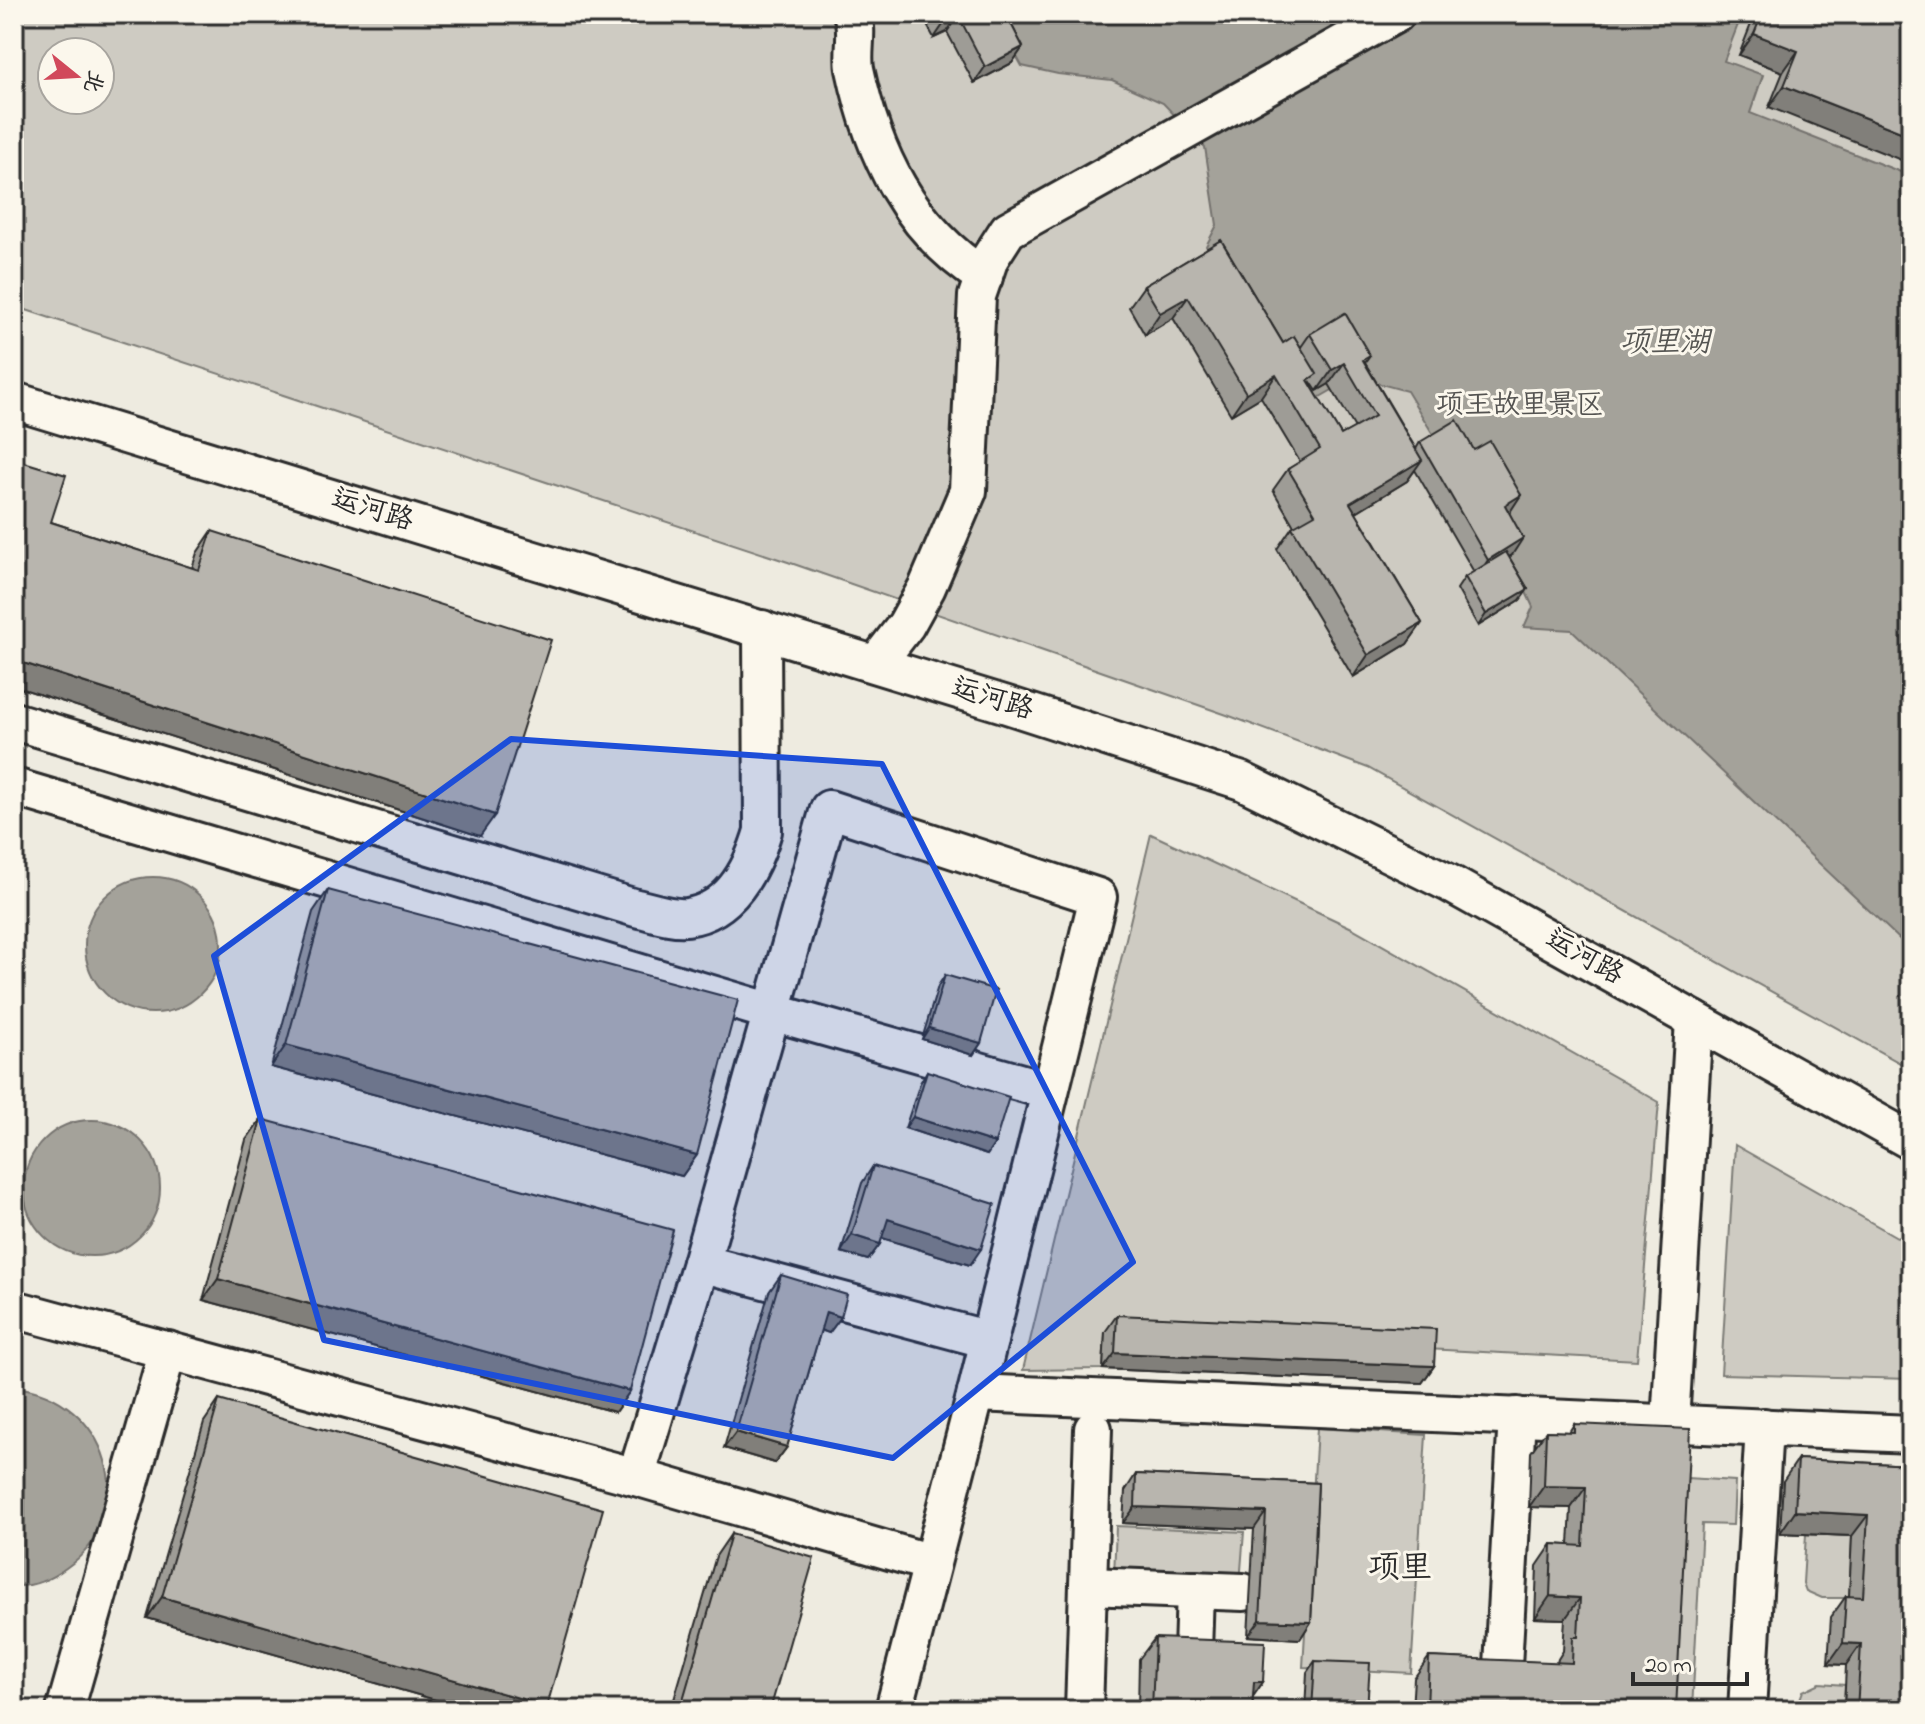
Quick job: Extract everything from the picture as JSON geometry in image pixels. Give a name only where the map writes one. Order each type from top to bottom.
[{"type":"street","points":[[852,14],[855,23],[855,66],[861,94],[891,173],[912,211],[937,242],[961,263],[984,277]]},
{"type":"street","points":[[876,664],[906,625],[927,587],[968,491],[977,296],[990,258],[1008,230],[1396,14]]},
{"type":"street","name":"运河路","points":[[14,401],[876,664],[1242,781],[1449,883],[1911,1141]]},
{"type":"street","points":[[14,721],[636,908],[685,917],[715,908],[739,884],[755,858],[763,831],[762,629]]},
{"type":"street","points":[[14,787],[772,1012],[1050,1091]]},
{"type":"street","points":[[636,1477],[701,1263],[829,809],[1098,897],[894,1710]]},
{"type":"street","points":[[1670,1423],[1694,1020]]},
{"type":"street","points":[[701,1263],[989,1340]]},
{"type":"street","points":[[14,1309],[636,1477],[931,1563]]},
{"type":"street","points":[[65,1710],[168,1350]]},
{"type":"street","points":[[976,1393],[1911,1434]]},
{"type":"street","points":[[1503,1666],[1517,1416]]},
{"type":"street","points":[[1747,1710],[1764,1427]]},
{"type":"street","points":[[1084,1710],[1093,1429]]},
{"type":"street","points":[[1088,1586],[1243,1592]]},
{"type":"street","points":[[1193,1652],[1195,1590]]},
{"type":"highlighted area","points":[[511,739],[882,764],[1133,1262],[893,1458],[324,1340],[214,956]]},
{"type":"green space","name":"项王故里景区","points":[[14,14],[1911,14],[1911,1069],[1368,768],[1227,715],[788,562],[14,306]]},
{"type":"green space","points":[[1151,834],[1352,928],[1659,1102],[1637,1360],[1105,1332],[1103,1369],[1023,1370]]},
{"type":"green space","points":[[1735,1145],[1911,1245],[1911,1379],[1721,1374]]},
{"type":"green space","points":[[1317,1428],[1426,1435],[1411,1673],[1303,1667]]},
{"type":"green space","points":[[1686,1478],[1735,1481],[1733,1525],[1702,1524],[1692,1710],[1674,1710]]},
{"type":"green space","points":[[1116,1526],[1244,1532],[1240,1583],[1114,1577]]},
{"type":"green space","points":[[1806,1534],[1852,1536],[1849,1598],[1822,1598],[1806,1591],[1803,1583]]},
{"type":"green space","points":[[1820,1683],[1845,1685],[1843,1710],[1796,1710],[1803,1691]]},
{"type":"water","name":"项里湖","points":[[993,14],[1742,14],[1724,61],[1763,75],[1750,113],[1911,176],[1911,950],[1572,630],[1524,627],[1533,607],[1520,579],[1407,391],[1355,377],[1306,405],[1206,246],[1217,225],[1205,147],[1163,103],[1112,80],[1022,66]]},
{"type":"water","points":[[153,877],[179,882],[201,897],[216,919],[221,945],[216,971],[201,993],[179,1008],[153,1013],[127,1008],[105,993],[90,971],[85,945],[90,919],[105,897],[127,882]]},
{"type":"water","points":[[92,1120],[118,1125],[140,1140],[155,1162],[160,1188],[155,1214],[140,1236],[118,1251],[92,1256],[66,1251],[44,1236],[29,1214],[24,1188],[29,1162],[44,1140],[66,1125]]},
{"type":"water","points":[[14,1387],[46,1395],[73,1411],[93,1434],[105,1460],[109,1489],[104,1518],[90,1545],[60,1572],[41,1582],[21,1586],[14,1586]]},
{"type":"building","points":[[941,14],[1006,14],[1023,47],[985,67],[958,15],[945,22]]},
{"type":"building","points":[[1762,14],[1911,14],[1911,136],[1784,86],[1798,51],[1754,34]]},
{"type":"building","points":[[1221,240],[1283,343],[1294,336],[1317,374],[1308,380],[1341,435],[1375,416],[1344,363],[1332,370],[1310,334],[1345,313],[1370,356],[1363,360],[1422,460],[1350,503],[1422,623],[1368,655],[1292,527],[1315,514],[1288,469],[1320,449],[1276,375],[1246,393],[1188,297],[1160,313],[1144,286]]},
{"type":"building","points":[[1457,420],[1474,450],[1490,441],[1521,495],[1505,505],[1523,538],[1488,560],[1420,442]]},
{"type":"building","points":[[14,459],[66,475],[51,522],[199,570],[212,531],[551,640],[495,815],[14,660]]},
{"type":"building","points":[[1506,552],[1528,589],[1486,614],[1465,577]]},
{"type":"building","points":[[328,890],[738,1000],[697,1155],[286,1045]]},
{"type":"building","points":[[945,975],[996,990],[981,1043],[929,1028]]},
{"type":"building","points":[[927,1071],[1009,1097],[995,1143],[913,1117]]},
{"type":"building","points":[[261,1119],[673,1230],[630,1391],[218,1279]]},
{"type":"building","points":[[873,1166],[995,1204],[981,1249],[888,1219],[880,1244],[852,1235]]},
{"type":"building","points":[[781,1275],[847,1295],[841,1317],[826,1312],[787,1447],[736,1432]]},
{"type":"building","points":[[1117,1315],[1436,1329],[1434,1366],[1115,1353]]},
{"type":"building","points":[[219,1400],[603,1509],[547,1706],[162,1597]]},
{"type":"building","points":[[1574,1424],[1690,1429],[1676,1710],[1427,1710],[1429,1657],[1572,1663],[1573,1637],[1578,1637],[1580,1598],[1550,1596],[1552,1544],[1583,1546],[1586,1487],[1544,1486],[1546,1431],[1574,1432]]},
{"type":"building","points":[[1798,1459],[1911,1465],[1911,1710],[1857,1710],[1861,1644],[1843,1643],[1846,1596],[1863,1597],[1868,1515],[1795,1511]]},
{"type":"building","points":[[1136,1474],[1318,1483],[1311,1622],[1260,1620],[1266,1512],[1135,1507]]},
{"type":"building","points":[[731,1534],[814,1558],[770,1710],[680,1710]]},
{"type":"building","points":[[1155,1638],[1265,1642],[1263,1682],[1254,1682],[1252,1710],[1152,1710]]},
{"type":"building","points":[[1315,1661],[1370,1663],[1367,1710],[1312,1710]]},
{"type":"district","name":"项里","points":[[1400,1569]]}]
